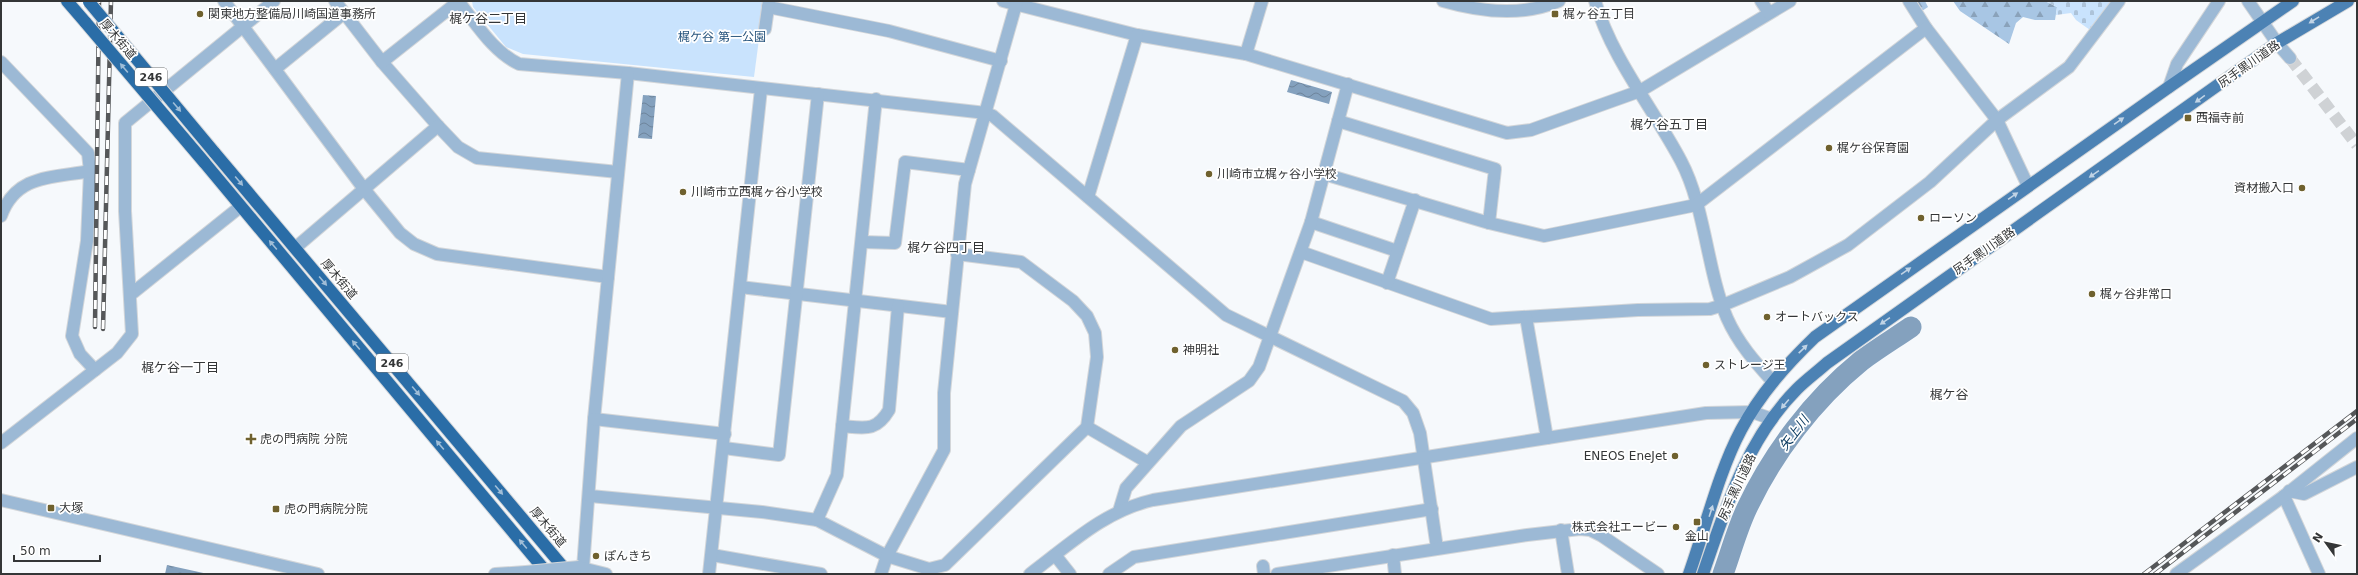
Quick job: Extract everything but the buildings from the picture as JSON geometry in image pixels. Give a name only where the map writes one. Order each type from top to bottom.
[{"type":"highway","name":"厚木街道","points":[[67,1],[204,162],[548,574]]},
{"type":"highway","name":"厚木街道","points":[[89,2],[295,248],[580,571]]},
{"type":"main road","name":"尻手黒川道路","points":[[1690,574],[1727,464],[1740,431],[1773,382],[1788,364],[1815,337],[2168,87],[2293,1]]},
{"type":"main road","name":"尻手黒川道路","points":[[1703,574],[1721,521],[1740,473],[1772,419],[1797,390],[1827,363],[2277,43],[2348,1]]},
{"type":"street","points":[[224,1],[244,25],[364,189],[400,233],[414,244],[437,254],[608,276]]},
{"type":"street","points":[[1,443],[117,353],[132,334],[124,211],[125,123],[274,1]]},
{"type":"street","points":[[335,1],[382,62],[458,147],[477,158],[618,172]]},
{"type":"street","points":[[382,62],[458,1],[497,49],[507,58],[519,64],[628,73],[761,89],[876,99],[986,113],[1002,124],[1088,196],[1211,305],[1226,315],[1403,401],[1413,413],[1424,457],[1437,548]]},
{"type":"street","points":[[1003,1],[1016,3],[1137,35],[1246,54],[1507,133],[1531,130],[1640,90],[1790,1]]},
{"type":"street","points":[[1246,54],[1262,1]]},
{"type":"street","points":[[1444,1],[1463,7],[1506,12],[1530,9],[1559,1]]},
{"type":"street","points":[[1595,1],[1609,39],[1681,161],[1696,205],[1727,318],[1738,341],[1773,382]]},
{"type":"street","points":[[1762,1],[1769,13]]},
{"type":"street","points":[[1909,1],[1926,28],[1997,120],[2028,186]]},
{"type":"street","points":[[1301,252],[1491,319],[1638,310],[1710,309],[1790,277],[1848,245],[1930,182],[1997,120],[2069,67],[2119,1]]},
{"type":"street","points":[[2168,87],[2177,64],[2219,1]]},
{"type":"street","points":[[2248,1],[2277,43],[2290,58]]},
{"type":"street","points":[[881,574],[887,556],[944,450],[944,393],[963,195],[1016,3]]},
{"type":"street","points":[[765,29],[769,4],[889,31],[1001,61]]},
{"type":"street","points":[[275,69],[344,12]]},
{"type":"street","points":[[1324,174],[1489,223],[1544,236],[1696,205],[1926,28]]},
{"type":"street","points":[[1088,196],[1137,35]]},
{"type":"street","points":[[1,62],[88,153],[90,172],[87,241],[72,336],[80,354],[95,370]]},
{"type":"street","points":[[580,571],[590,496],[594,419],[628,73]]},
{"type":"street","points":[[1119,511],[1126,488],[1147,462],[1181,426],[1249,381],[1259,367],[1311,222],[1348,84]]},
{"type":"street","points":[[710,574],[761,89]]},
{"type":"street","points":[[724,448],[779,455],[818,94]]},
{"type":"street","points":[[817,520],[837,475],[876,99]]},
{"type":"street","points":[[1338,121],[1496,168],[1489,223]]},
{"type":"street","points":[[295,248],[438,126]]},
{"type":"street","points":[[862,242],[895,243],[905,162],[969,170]]},
{"type":"street","points":[[1,216],[6,203],[22,186],[36,180],[90,172]]},
{"type":"street","points":[[1387,283],[1415,200]]},
{"type":"street","points":[[130,295],[240,206]]},
{"type":"street","points":[[1311,222],[1397,251]]},
{"type":"street","points":[[590,496],[817,520],[887,556],[929,569],[945,565],[1087,427],[1097,357],[1095,333],[1087,316],[1073,301],[1021,262],[957,254]]},
{"type":"street","points":[[740,287],[952,312]]},
{"type":"street","points":[[842,426],[869,428],[882,422],[889,410],[898,306]]},
{"type":"street","points":[[1526,317],[1547,438]]},
{"type":"street","points":[[1030,574],[1087,530],[1119,511],[1153,500],[1706,413],[1752,412],[1772,419]]},
{"type":"street","points":[[594,419],[725,434]]},
{"type":"street","points":[[1087,427],[1147,462]]},
{"type":"street","points":[[2176,574],[2286,493],[2357,438]]},
{"type":"street","points":[[2286,493],[2304,494],[2357,468]]},
{"type":"street","points":[[2286,493],[2319,574]]},
{"type":"street","points":[[1,500],[318,574]]},
{"type":"street","points":[[1109,574],[1134,557],[1260,538],[1432,509]]},
{"type":"street","points":[[1561,530],[1568,574]]},
{"type":"street","points":[[1277,574],[1346,568],[1393,555],[1561,530],[1590,530],[1658,574]]},
{"type":"street","points":[[712,555],[821,574]]},
{"type":"street","points":[[1055,555],[1070,574]]},
{"type":"street","points":[[1393,555],[1395,574]]},
{"type":"street","points":[[495,574],[580,571],[606,574]]},
{"type":"green space","name":"梶ケ谷 第一公園","points":[[472,1],[764,1],[754,77],[523,54],[506,47],[473,7]]},
{"type":"green space","points":[[1917,1],[1925,1],[1928,7],[1922,11]]},
{"type":"green space","points":[[1953,1],[2045,1],[2057,7],[2055,20],[2035,20],[2023,17],[2016,23],[2009,44],[1960,11]]},
{"type":"green space","points":[[2045,1],[2111,1],[2090,30],[2076,20],[2071,13],[2056,15],[2057,7]]},
{"type":"water","points":[[1291,80],[1332,92],[1329,104],[1287,92]]},
{"type":"water","points":[[643,95],[656,96],[652,139],[638,138]]},
{"type":"water","points":[[167,565],[208,574],[165,574]]},
{"type":"waterway","name":"矢上川","points":[[1723,574],[1743,516],[1757,487],[1796,428],[1843,376],[1861,361],[1911,327]]},
{"type":"tunnel","points":[[2290,58],[2357,145]]},
{"type":"railway","points":[[95,327],[99,1]]},
{"type":"railway","points":[[103,329],[111,1]]},
{"type":"railway","points":[[2144,574],[2357,411]]},
{"type":"railway","points":[[2155,574],[2357,419]]},
{"type":"place","name":"関東地方整備局川崎国道事務所","points":[[200,14]]},
{"type":"place","name":"梶ヶ谷五丁目","points":[[1555,14]]},
{"type":"place","name":"西福寺前","points":[[2188,118]]},
{"type":"place","name":"梶ケ谷保育園","points":[[1829,148]]},
{"type":"place","name":"川崎市立梶ヶ谷小学校","points":[[1209,174]]},
{"type":"place","name":"資材搬入口","points":[[2302,188]]},
{"type":"place","name":"川崎市立西梶ヶ谷小学校","points":[[683,192]]},
{"type":"place","name":"ローソン","points":[[1921,218]]},
{"type":"place","name":"梶ヶ谷非常口","points":[[2092,294]]},
{"type":"place","name":"オートバックス","points":[[1767,317]]},
{"type":"place","name":"神明社","points":[[1175,350]]},
{"type":"place","name":"ストレージ王","points":[[1706,365]]},
{"type":"place","name":"虎の門病院 分院","points":[[251,439]]},
{"type":"place","name":"ENEOS EneJet","points":[[1675,456]]},
{"type":"place","name":"大塚","points":[[51,508]]},
{"type":"place","name":"虎の門病院分院","points":[[276,509]]},
{"type":"place","name":"金山","points":[[1697,522]]},
{"type":"place","name":"株式会社エービー","points":[[1676,527]]},
{"type":"place","name":"ぽんきち","points":[[596,556]]},
{"type":"district","name":"梶ケ谷二丁目","points":[[488,18]]},
{"type":"district","name":"梶ケ谷五丁目","points":[[1669,124]]},
{"type":"district","name":"梶ケ谷四丁目","points":[[946,247]]},
{"type":"district","name":"梶ケ谷一丁目","points":[[180,367]]},
{"type":"district","name":"梶ケ谷","points":[[1949,394]]}]
